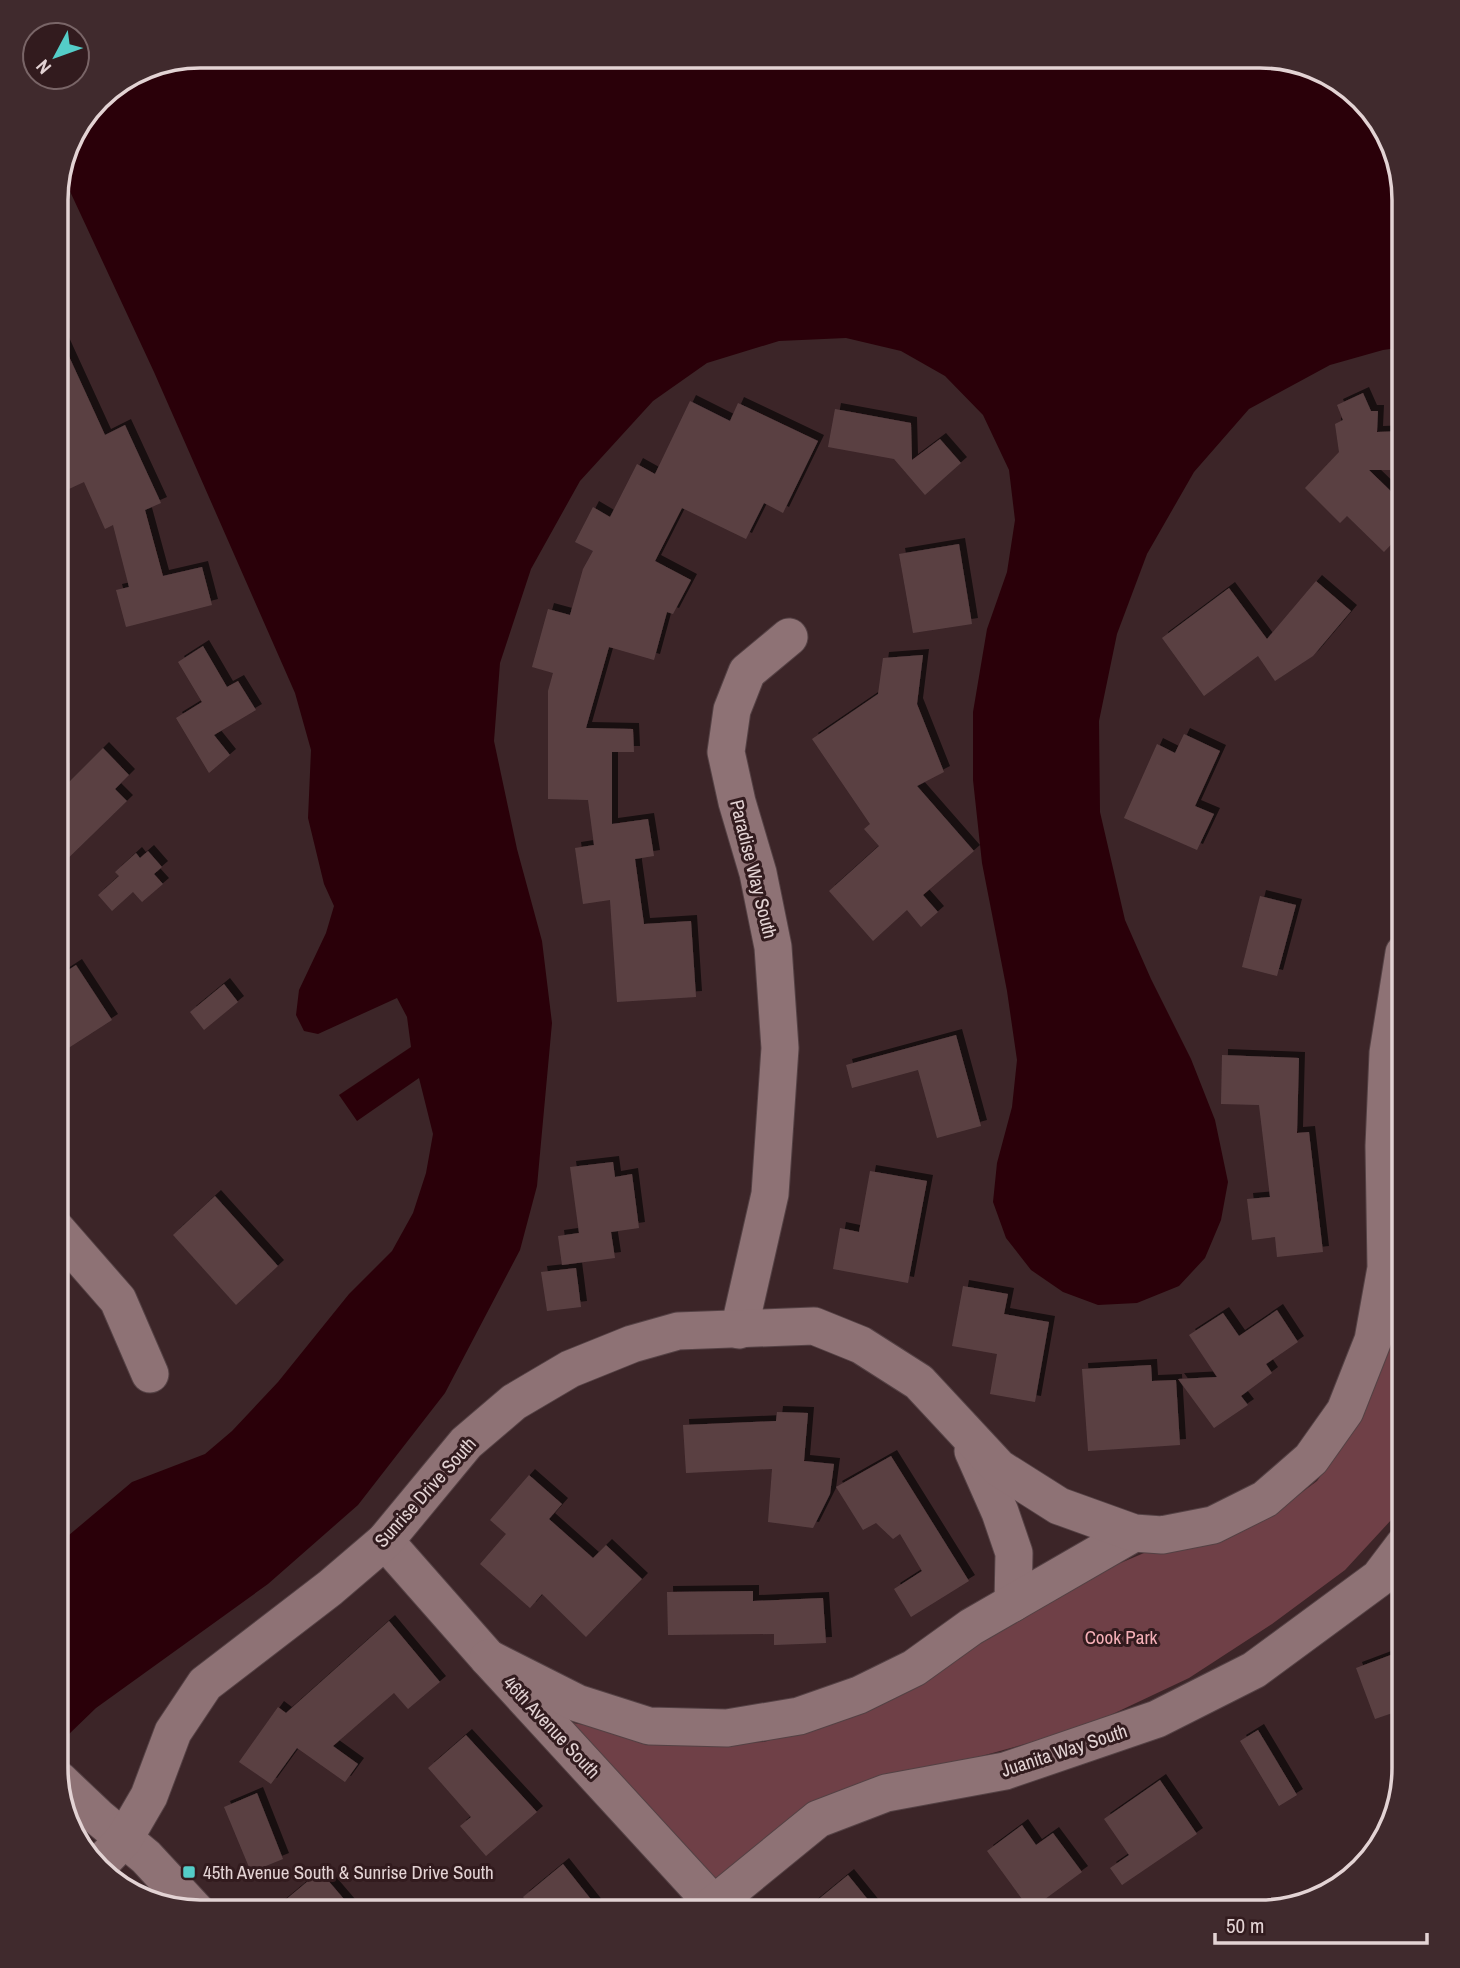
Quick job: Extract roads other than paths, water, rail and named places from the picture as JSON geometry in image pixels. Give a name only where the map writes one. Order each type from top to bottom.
[{"type":"street","name":"Paradise Way South","points":[[739,1330],[770,1194],[780,1048],[774,947],[758,873],[737,802],[726,752],[732,710],[747,672],[789,637]]},
{"type":"street","name":"Sunrise Drive South","points":[[112,1851],[149,1796],[173,1732],[205,1684],[330,1588],[385,1541],[466,1443],[514,1402],[570,1369],[632,1345],[678,1331],[814,1326],[861,1345],[919,1382],[999,1468],[1059,1506],[1134,1533],[1162,1535],[1213,1525],[1265,1499],[1311,1459],[1345,1410],[1373,1340],[1386,1268],[1384,1146],[1388,1053],[1392,1028]]},
{"type":"street","points":[[68,1243],[118,1300],[149,1374]]},
{"type":"street","points":[[965,1432],[1000,1512],[1014,1553],[1013,1602]]},
{"type":"street","points":[[488,1658],[577,1703],[649,1726],[727,1728],[799,1716],[859,1695],[914,1668],[971,1627],[1134,1533]]},
{"type":"street","name":"46th Avenue South","points":[[385,1541],[704,1900]]},
{"type":"street","name":"Juanita Way South","points":[[723,1900],[818,1819],[886,1793],[1005,1771],[1157,1719],[1254,1670],[1392,1578]]},
{"type":"street","points":[[71,1792],[112,1851],[174,1885],[185,1898]]},
{"type":"place","name":"45th Avenue South & Sunrise Drive South","points":[[189,1872]]},
{"type":"park label","name":"Cook Park","points":[[1121,1637]]}]
